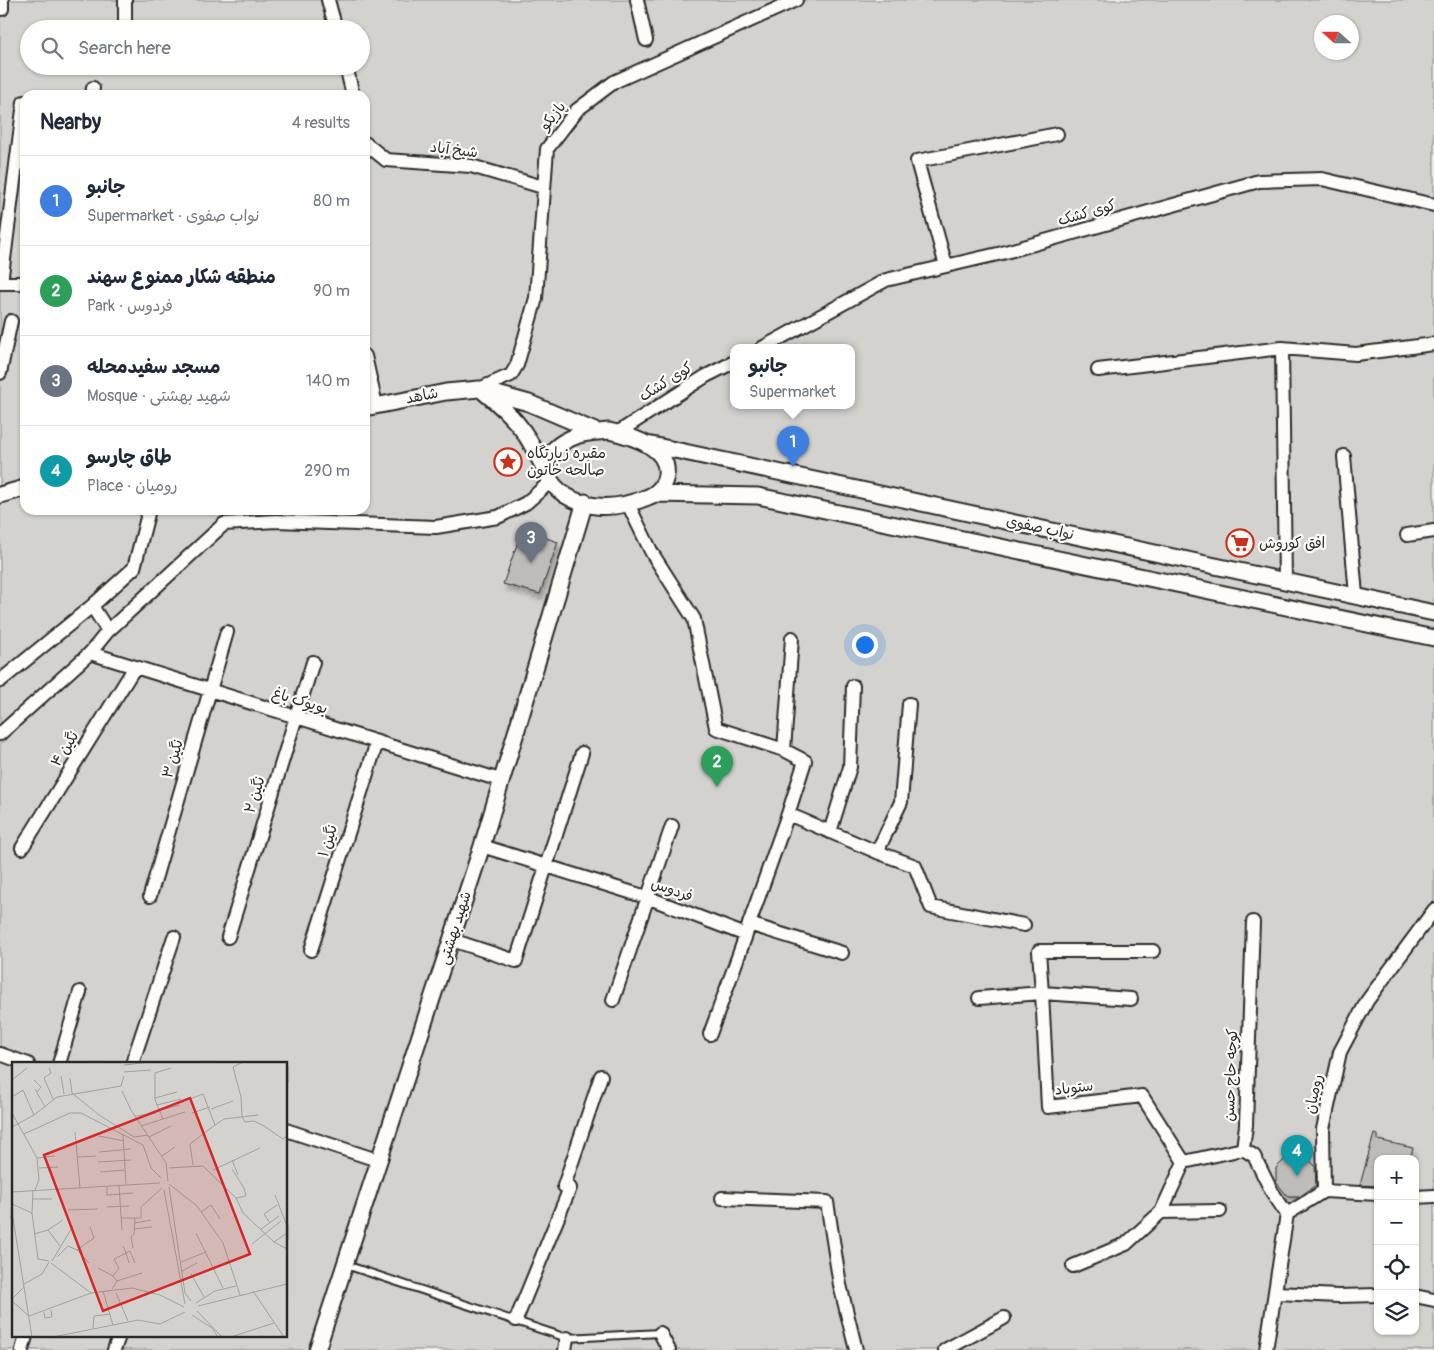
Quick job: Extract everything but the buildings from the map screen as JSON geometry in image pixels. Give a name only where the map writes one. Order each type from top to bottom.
[{"type":"street","points":[[125,0],[125,20]]},
{"type":"street","points":[[328,0],[334,20]]},
{"type":"street","points":[[637,0],[646,40]]},
{"type":"street","name":"پازیکو","points":[[480,389],[511,375],[517,365],[536,298],[547,149],[577,110],[614,82],[796,0]]},
{"type":"street","points":[[348,75],[352,90]]},
{"type":"street","points":[[20,133],[1,283],[20,283]]},
{"type":"street","points":[[946,266],[917,161],[1056,134]]},
{"type":"street","name":"شیخ آباد","points":[[370,147],[386,160],[471,166],[543,187]]},
{"type":"street","name":"کوی کشک","points":[[769,344],[886,280],[1002,253],[1259,181],[1322,179],[1434,205]]},
{"type":"street","points":[[0,373],[11,321]]},
{"type":"street","points":[[1098,370],[1282,348],[1356,354],[1434,344]]},
{"type":"street","points":[[1282,348],[1285,580]]},
{"type":"street","name":"کوی کشک","points":[[617,433],[706,376],[730,364]]},
{"type":"street","points":[[480,389],[529,403],[598,432]]},
{"type":"street","points":[[0,734],[90,653],[108,631],[224,524],[276,521],[436,527],[498,517],[526,503],[548,477],[549,454],[563,442],[581,434],[598,432],[629,435],[662,455],[667,469],[666,481],[655,494],[628,504],[614,506],[594,506],[559,490],[548,477],[530,440],[511,414],[480,389]]},
{"type":"street","name":"شاهد","points":[[371,407],[446,392],[480,389]]},
{"type":"street","name":"نواب صفوی","points":[[646,444],[1434,613]]},
{"type":"street","points":[[1344,456],[1356,595]]},
{"type":"street","points":[[0,494],[20,489]]},
{"type":"street","name":"نواب صفوی","points":[[655,494],[758,496],[1434,638]]},
{"type":"street","name":"شهید بهشتی","points":[[317,1350],[482,846],[500,780],[585,502]]},
{"type":"street","points":[[628,504],[652,553],[694,619],[716,728],[784,750],[805,761],[710,1034]]},
{"type":"street","points":[[0,681],[92,606],[134,568],[148,515]]},
{"type":"street","points":[[1407,536],[1434,531]]},
{"type":"street","points":[[92,606],[108,631]]},
{"type":"street","name":"نگین ۳","points":[[150,896],[227,632]]},
{"type":"street","points":[[784,750],[792,638]]},
{"type":"street","name":"بویوک باغ","points":[[90,653],[500,780]]},
{"type":"street","name":"نگین ۲","points":[[228,937],[313,662]]},
{"type":"street","name":"نگین ۴","points":[[22,848],[135,667]]},
{"type":"street","points":[[830,832],[850,767],[853,686]]},
{"type":"street","points":[[877,852],[901,802],[909,704]]},
{"type":"street","name":"نگین ۱","points":[[311,950],[377,742]]},
{"type":"street","points":[[452,940],[516,961],[544,866],[582,753]]},
{"type":"street","points":[[788,814],[915,866],[930,908],[1024,925]]},
{"type":"street","points":[[613,1000],[672,826]]},
{"type":"street","name":"فردوس","points":[[482,846],[747,930],[842,953]]},
{"type":"street","name":"رومیان","points":[[1324,1191],[1323,1129],[1340,1052],[1367,1001],[1434,910]]},
{"type":"street","name":"کوچه حاج حسن","points":[[1243,1148],[1246,1125],[1253,922]]},
{"type":"street","points":[[133,1062],[174,937]]},
{"type":"street","points":[[1042,993],[1040,951],[1153,951]]},
{"type":"street","points":[[59,1062],[80,992]]},
{"type":"street","points":[[979,998],[1042,993],[1132,999]]},
{"type":"street","name":"ستوباد","points":[[1042,993],[1048,1107],[1142,1096],[1184,1162]]},
{"type":"street","points":[[0,1054],[22,1062]]},
{"type":"street","points":[[516,1320],[570,1188],[564,1186],[601,1076]]},
{"type":"street","points":[[288,1131],[378,1160]]},
{"type":"street","points":[[1073,1266],[1126,1244],[1161,1212],[1184,1162],[1243,1148],[1254,1156],[1272,1192],[1287,1214],[1277,1293],[1266,1350]]},
{"type":"street","points":[[1287,1214],[1324,1191],[1374,1194]]},
{"type":"street","points":[[1419,1197],[1434,1196]]},
{"type":"street","points":[[722,1198],[827,1202],[840,1285],[856,1350]]},
{"type":"street","points":[[1161,1212],[1220,1211]]},
{"type":"street","points":[[1277,1293],[1338,1296],[1374,1295]]},
{"type":"street","points":[[1419,1297],[1434,1300]]},
{"type":"street","points":[[944,1350],[1004,1318]]},
{"type":"street","points":[[660,1332],[669,1350]]},
{"type":"street","points":[[114,1350],[118,1338]]},
{"type":"lane","points":[[345,1265],[516,1320],[566,1344],[660,1332]]},
{"type":"shaded area","points":[[0,0],[1434,0],[1434,1350],[0,1350]]},
{"type":"place","name":"مقبره زیارتگاه صالحه خاتون","points":[[508,462]]},
{"type":"place","name":"جانبو","points":[[793,467]]},
{"type":"place","name":"افق کوروش","points":[[1240,543]]},
{"type":"place","name":"مسجد سفیدمحله","points":[[531,563]]},
{"type":"place","name":"منطقه شکار ممنوع سهند","points":[[717,787]]},
{"type":"place","name":"طاق چارسو","points":[[1297,1176]]}]
